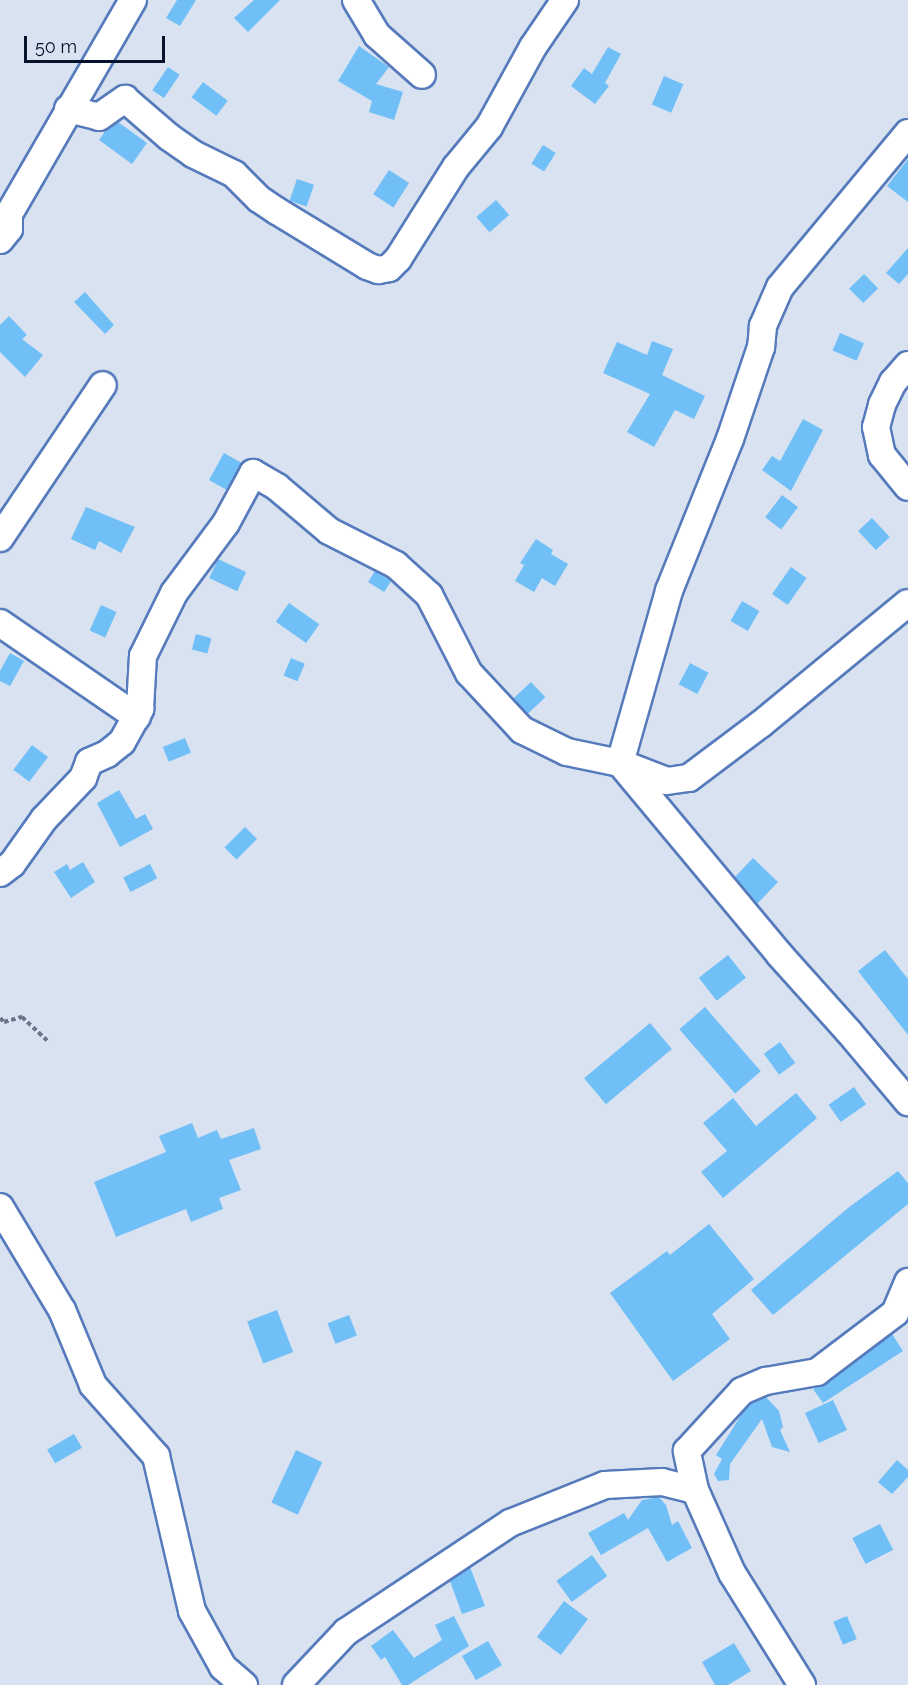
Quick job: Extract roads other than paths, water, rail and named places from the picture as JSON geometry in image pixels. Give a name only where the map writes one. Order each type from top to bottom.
[{"type":"street","points":[[0,240],[9,229],[9,214],[133,0]]},
{"type":"street","points":[[356,0],[377,34],[422,75]]},
{"type":"street","points":[[68,109],[99,117],[125,99],[169,137],[193,154],[234,174],[259,199],[277,211],[367,266],[378,270],[389,268],[398,259],[456,167],[489,127],[533,47],[565,0]]},
{"type":"street","points":[[620,763],[669,591],[730,439],[761,347],[763,326],[780,287],[908,133]]},
{"type":"street","points":[[908,365],[893,382],[882,405],[876,427],[882,455],[908,487]]},
{"type":"street","points":[[0,538],[103,385]]},
{"type":"street","points":[[0,873],[12,864],[44,819],[83,778],[89,762],[116,748],[137,717],[142,700],[140,685],[143,656],[174,593],[226,524],[253,473],[277,487],[329,531],[396,565],[429,595],[469,673],[522,730],[567,752],[620,763],[668,782],[689,778],[761,724],[908,603]]},
{"type":"street","points":[[0,623],[137,717]]},
{"type":"street","points":[[620,763],[779,954],[908,1102]]},
{"type":"street","points":[[0,1207],[62,1310],[93,1385],[156,1456],[192,1611],[223,1667],[244,1685]]},
{"type":"street","points":[[802,1685],[732,1573],[695,1490],[687,1451],[742,1390],[766,1381],[817,1372],[895,1312],[908,1281]]},
{"type":"street","points":[[296,1685],[346,1632],[510,1523],[605,1485],[662,1482],[695,1490]]}]
